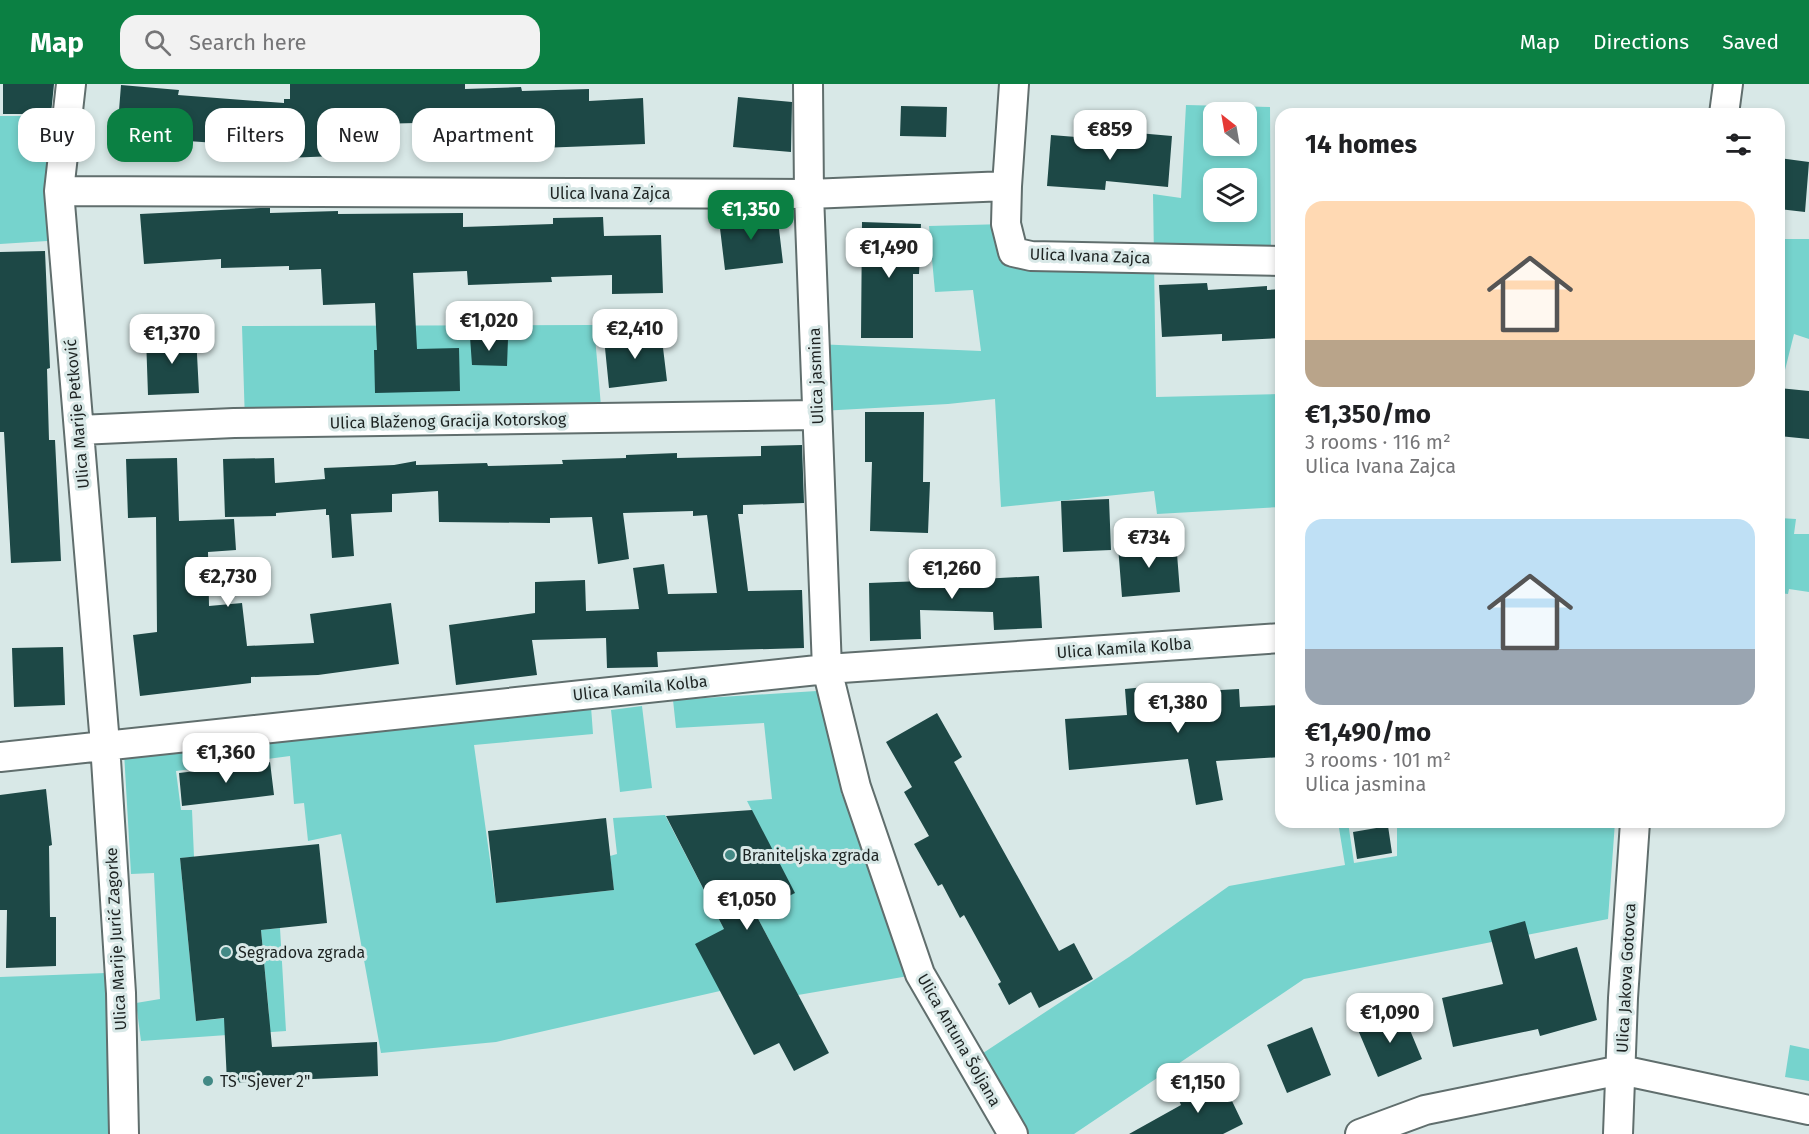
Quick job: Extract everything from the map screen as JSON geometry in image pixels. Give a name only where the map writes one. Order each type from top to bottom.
[{"type":"street","name":"Ulica Marije Petković","points":[[71,84],[59,191],[105,744]]},
{"type":"street","name":"Ulica jasmina","points":[[808,84],[809,194],[826,669]]},
{"type":"street","points":[[1007,186],[1014,84]]},
{"type":"street","points":[[1725,108],[1728,84]]},
{"type":"street","name":"Ulica Ivana Zajca","points":[[59,191],[809,194],[1007,186],[1006,224],[1013,252],[1031,256],[1275,261]]},
{"type":"street","name":"Ulica Blaženog Gracija Kotorskog","points":[[79,430],[234,423],[818,415]]},
{"type":"street","name":"Ulica Kamila Kolba","points":[[0,757],[105,744],[826,669],[1275,638]]},
{"type":"street","name":"Ulica Antuna Šoljana","points":[[826,669],[856,787],[920,974],[1013,1134]]},
{"type":"street","name":"Ulica Marije Jurić Zagorke","points":[[105,744],[121,993],[124,1134]]},
{"type":"street","name":"Ulica Jakova Gotovca","points":[[1618,1134],[1635,828]]},
{"type":"street","points":[[1360,1134],[1425,1110],[1621,1070],[1809,1110]]},
{"type":"shaded area","points":[[1186,105],[1203,105],[1203,156],[1257,156],[1257,107],[1270,107],[1271,261],[1154,259],[1153,194],[1181,198]]},
{"type":"shaded area","points":[[0,116],[18,116],[18,162],[66,162],[63,240],[0,244]]},
{"type":"shaded area","points":[[1006,224],[1013,252],[1154,259],[1156,397],[1275,394],[1275,507],[1157,514],[1154,491],[1001,507],[995,399],[820,411],[815,344],[981,351],[973,290],[935,292],[929,226]]},
{"type":"shaded area","points":[[1785,239],[1809,239],[1809,339],[1794,334],[1785,370]]},
{"type":"shaded area","points":[[594,325],[602,418],[245,423],[242,326]]},
{"type":"shaded area","points":[[1785,518],[1796,519],[1794,534],[1809,534],[1809,592],[1789,589],[1788,594],[1785,594]]},
{"type":"shaded area","points":[[832,690],[856,787],[841,793],[920,974],[798,995],[755,913],[794,893],[747,801],[772,799],[764,723],[676,728],[673,700]]},
{"type":"shaded area","points":[[590,693],[593,734],[474,745],[496,903],[614,890],[610,856],[617,854],[613,818],[665,815],[724,929],[720,991],[496,1042],[381,1053],[341,834],[308,841],[304,803],[294,804],[290,756],[176,771],[181,810],[192,810],[194,857],[180,858],[196,1021],[269,1014],[261,930],[280,928],[286,1031],[141,1041],[136,1003],[160,999],[154,873],[131,874],[124,752]]},
{"type":"shaded area","points":[[642,706],[652,788],[620,792],[611,710]]},
{"type":"shaded area","points":[[1339,828],[1349,828],[1354,863],[1397,856],[1397,828],[1615,828],[1608,919],[1304,979],[1074,1134],[1013,1134],[971,1061],[1129,957],[1229,886],[1345,865]]},
{"type":"shaded area","points":[[106,973],[124,1134],[0,1134],[0,977]]},
{"type":"shaded area","points":[[1790,1045],[1809,1049],[1809,1081],[1785,1077]]},
{"type":"building","points":[[3,84],[54,84],[52,108],[18,108],[18,114],[3,114]]},
{"type":"building","points":[[290,84],[465,84],[465,89],[521,87],[522,91],[589,89],[589,101],[643,98],[645,144],[555,147],[555,108],[412,108],[412,123],[400,123],[400,108],[317,108],[317,157],[305,157],[305,108],[205,108],[205,142],[193,141],[193,108],[119,108],[121,85],[179,90],[178,95],[284,103],[284,99],[290,99]]},
{"type":"building","points":[[738,97],[792,102],[791,152],[733,147]]},
{"type":"building","points":[[901,106],[947,107],[946,137],[900,136]]},
{"type":"building","points":[[1115,131],[1172,136],[1168,187],[1106,181],[1105,190],[1047,186],[1051,135],[1114,140]]},
{"type":"building","points":[[1785,159],[1809,162],[1805,212],[1785,210]]},
{"type":"building","points":[[270,208],[270,213],[338,211],[338,214],[463,213],[463,227],[553,224],[553,218],[603,217],[604,236],[661,235],[663,293],[612,294],[612,275],[551,277],[552,282],[468,285],[467,271],[413,273],[417,349],[459,348],[460,391],[375,393],[374,350],[377,350],[375,303],[323,305],[321,269],[289,270],[289,266],[221,268],[221,259],[144,264],[140,214]]},
{"type":"building","points":[[777,212],[783,263],[725,270],[719,220]]},
{"type":"building","points":[[862,222],[921,224],[919,274],[913,274],[913,338],[861,338]]},
{"type":"building","points":[[45,251],[50,368],[47,369],[49,440],[55,440],[61,561],[11,563],[4,432],[0,432],[0,252]]},
{"type":"building","points":[[1207,283],[1208,290],[1267,286],[1267,290],[1275,289],[1275,338],[1222,341],[1222,334],[1162,337],[1159,285]]},
{"type":"building","points":[[661,331],[667,381],[609,388],[604,338]]},
{"type":"building","points":[[196,335],[199,393],[148,395],[146,337]]},
{"type":"building","points":[[470,337],[508,339],[507,366],[472,365]]},
{"type":"building","points":[[1785,389],[1809,391],[1809,439],[1785,437]]},
{"type":"building","points":[[865,412],[924,412],[923,482],[930,482],[928,533],[870,531],[872,462],[865,462]]},
{"type":"building","points":[[802,445],[804,503],[743,505],[743,514],[738,514],[748,591],[802,590],[804,648],[657,652],[658,667],[607,668],[606,638],[532,640],[537,675],[456,685],[449,625],[535,613],[535,582],[585,580],[586,611],[639,609],[633,568],[664,564],[668,594],[717,593],[707,515],[693,516],[693,511],[623,513],[629,559],[598,564],[592,517],[550,518],[550,523],[439,522],[438,491],[392,494],[392,512],[351,514],[354,556],[332,558],[329,515],[326,515],[326,509],[276,513],[276,516],[225,517],[223,459],[274,458],[275,483],[325,479],[324,468],[394,465],[416,461],[416,465],[487,463],[488,466],[563,464],[562,460],[626,458],[626,455],[677,453],[677,458],[761,456],[761,446]]},
{"type":"building","points":[[177,458],[179,521],[234,519],[236,550],[208,552],[209,606],[242,603],[247,646],[314,643],[310,614],[391,603],[399,664],[318,675],[251,677],[251,683],[140,696],[133,635],[157,632],[156,517],[128,518],[126,459]]},
{"type":"building","points":[[1109,499],[1111,550],[1063,552],[1061,501]]},
{"type":"building","points":[[1176,541],[1180,592],[1122,597],[1118,546]]},
{"type":"building","points":[[924,560],[982,561],[981,579],[1039,576],[1042,628],[994,630],[993,612],[920,610],[921,639],[870,641],[869,583],[923,581]]},
{"type":"building","points":[[63,647],[65,705],[14,707],[12,648]]},
{"type":"building","points":[[1165,685],[1166,693],[1239,689],[1240,707],[1275,705],[1275,757],[1216,761],[1223,800],[1196,805],[1188,759],[1069,770],[1065,719],[1127,715],[1125,689]]},
{"type":"building","points":[[937,713],[962,757],[954,762],[1059,951],[1074,943],[1093,979],[1039,1008],[1031,992],[1009,1005],[998,984],[1001,982],[964,915],[960,918],[942,884],[938,886],[914,844],[929,836],[904,792],[912,787],[886,742]]},
{"type":"building","points":[[270,762],[274,795],[182,806],[179,773]]},
{"type":"building","points":[[46,789],[52,845],[49,846],[50,917],[56,917],[56,966],[6,968],[7,910],[0,910],[0,795]]},
{"type":"building","points":[[752,810],[795,893],[755,913],[829,1053],[794,1071],[779,1043],[754,1055],[695,944],[724,929],[666,816]]},
{"type":"building","points":[[606,818],[614,890],[496,903],[488,831]]},
{"type":"building","points":[[1388,828],[1392,853],[1357,859],[1353,832]]},
{"type":"building","name":"Segradova zgrada","points":[[319,844],[327,923],[261,930],[272,1047],[377,1042],[378,1076],[227,1083],[224,1018],[196,1021],[180,858]]},
{"type":"building","points":[[1525,921],[1535,959],[1577,947],[1597,1020],[1540,1036],[1538,1029],[1453,1047],[1442,998],[1503,984],[1489,931]]},
{"type":"building","points":[[1402,1011],[1422,1059],[1378,1077],[1358,1030]]},
{"type":"building","points":[[1312,1027],[1331,1075],[1287,1093],[1267,1045]]},
{"type":"building","points":[[1221,1078],[1243,1124],[1223,1134],[1129,1134],[1181,1105],[1178,1098]]},
{"type":"place","name":"Braniteljska zgrada","points":[[730,855]]},
{"type":"place","name":"Segradova zgrada","points":[[226,952]]},
{"type":"place","name":"TS \"Sjever 2\"","points":[[208,1081]]}]
